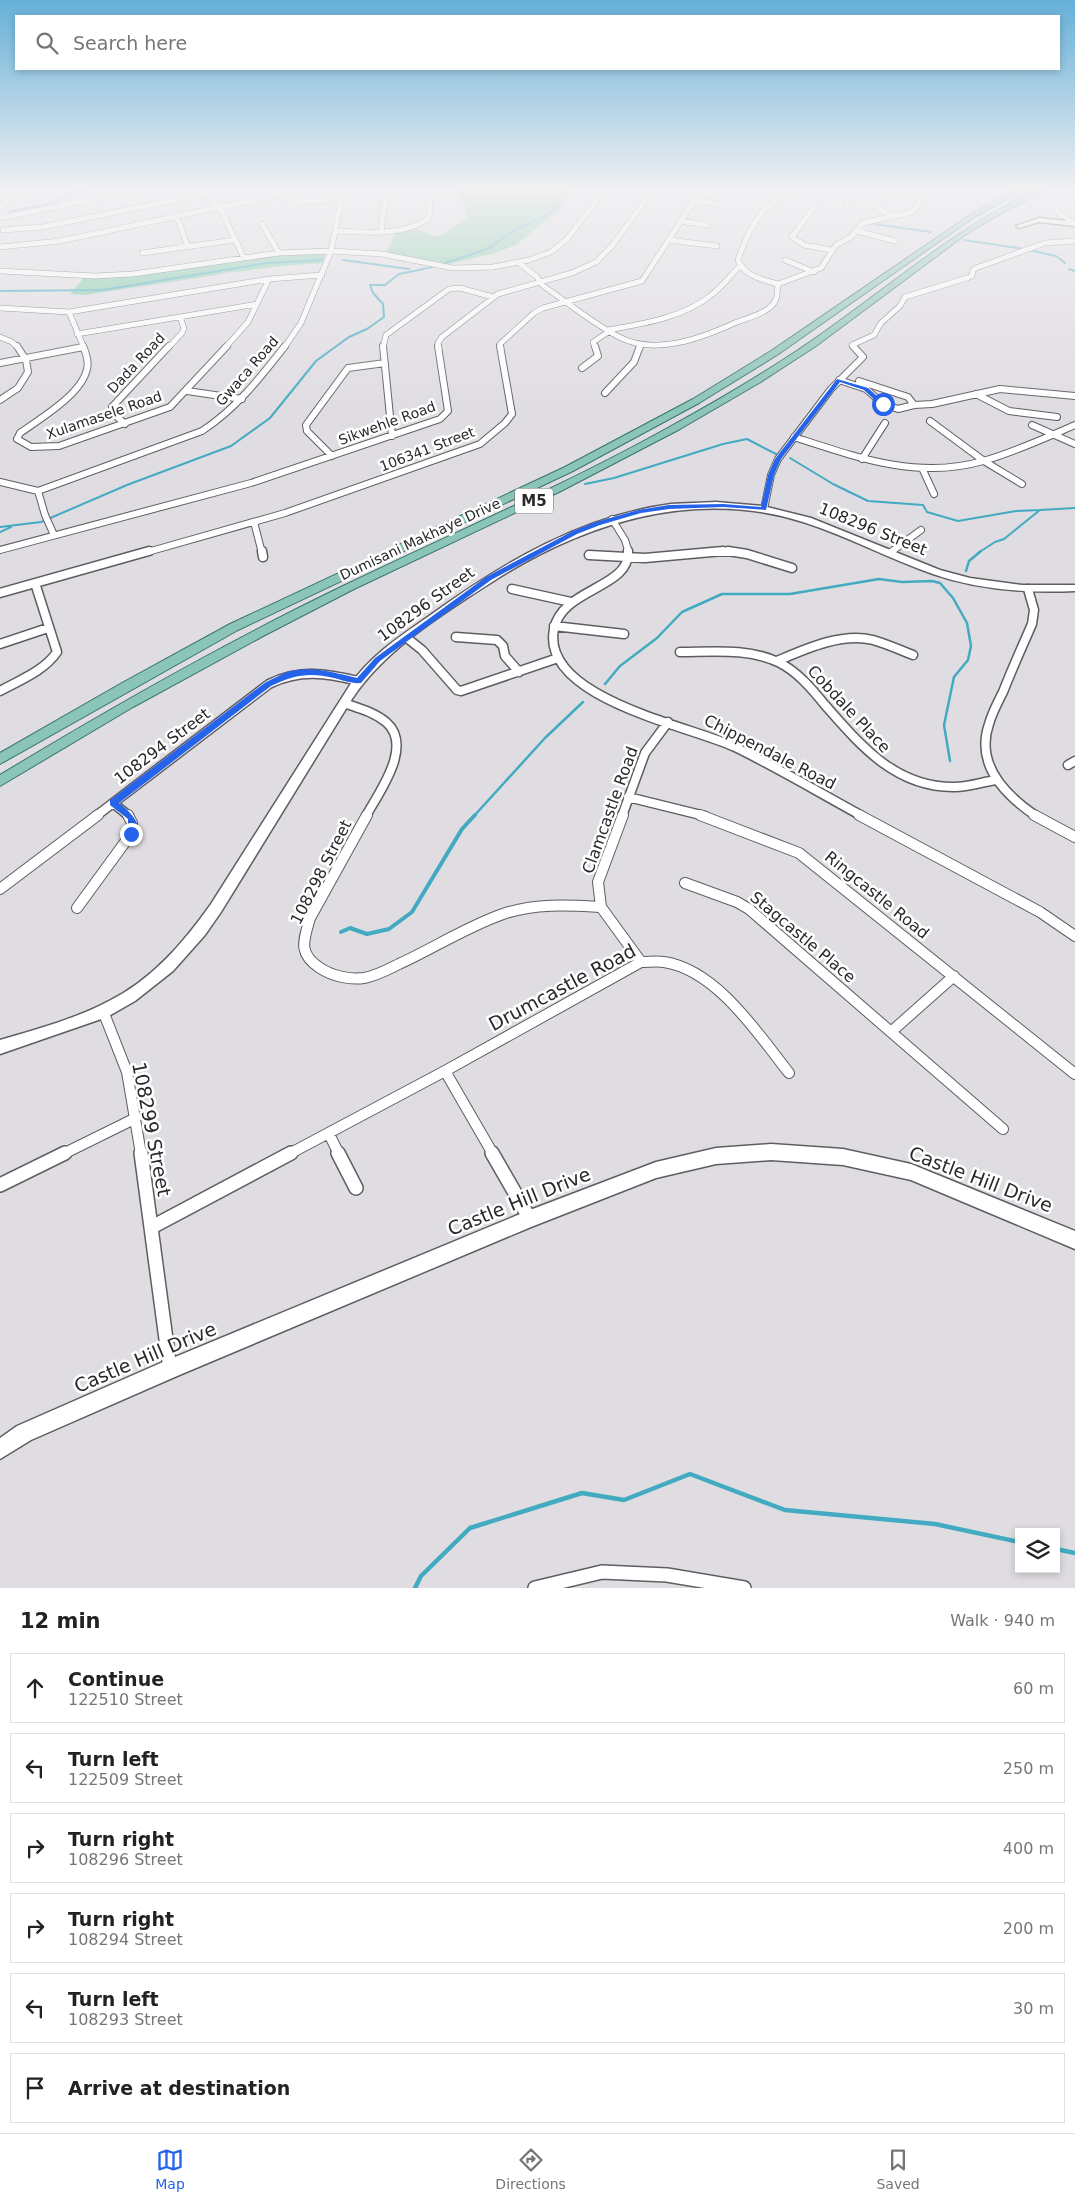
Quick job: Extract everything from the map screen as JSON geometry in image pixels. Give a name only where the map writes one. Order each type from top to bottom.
[{"type":"main road","name":"Dumisani Makhaye Drive","points":[[0,759],[118,690],[234,627],[569,469],[696,401],[774,353],[907,261]]},
{"type":"main road","name":"Dumisani Makhaye Drive","points":[[0,782],[159,687],[298,613],[536,500],[675,428],[818,341],[927,261]]},
{"type":"street","points":[[0,271],[96,276],[124,275],[222,261]]},
{"type":"street","name":"Gwaca Road","points":[[38,491],[202,431],[225,415],[242,399],[298,330],[327,261]]},
{"type":"street","points":[[415,261],[437,266],[476,269],[525,261]]},
{"type":"street","name":"Sikwehle Road","points":[[0,550],[251,483],[440,419],[447,414],[448,402],[438,343],[442,337],[493,296],[510,289],[572,274],[597,261]]},
{"type":"street","name":"106341 Street","points":[[0,592],[254,522],[361,487],[470,449],[484,442],[512,414],[500,344],[538,311],[567,301],[640,283],[655,261]]},
{"type":"street","points":[[738,261],[740,266],[753,275],[778,284],[814,272],[821,268],[825,261]]},
{"type":"street","points":[[788,261],[814,272]]},
{"type":"street","points":[[764,509],[774,466],[794,437],[841,378],[863,357],[863,354],[852,345],[874,335],[881,323],[908,296],[972,276],[973,270],[992,261]]},
{"type":"street","points":[[519,263],[537,278],[539,282],[609,331],[626,340],[641,344],[673,344],[728,327],[772,305],[776,300],[778,284]]},
{"type":"street","points":[[582,368],[598,356],[593,342],[609,331],[672,315],[692,306],[719,289],[740,266]]},
{"type":"street","points":[[0,308],[68,312],[268,278],[322,275]]},
{"type":"street","name":"Xulamasele Road","points":[[68,312],[87,358],[88,369],[74,391],[20,434],[17,439],[21,443],[51,448],[168,408],[187,391],[248,322],[268,278]]},
{"type":"street","points":[[392,436],[383,346],[386,335],[447,290],[460,288],[493,296]]},
{"type":"street","points":[[77,334],[256,304]]},
{"type":"street","name":"Dada Road","points":[[125,424],[113,412],[112,407],[182,333],[184,328],[180,316]]},
{"type":"street","points":[[0,337],[13,342],[20,348],[26,358],[28,372],[18,388],[0,400]]},
{"type":"street","points":[[605,393],[634,362],[641,344]]},
{"type":"street","points":[[0,364],[83,347]]},
{"type":"street","points":[[332,456],[307,431],[306,425],[348,368],[385,363]]},
{"type":"street","points":[[841,378],[866,389],[880,402],[892,408],[904,409],[914,405],[932,404],[1007,388],[1074,395]]},
{"type":"street","points":[[841,378],[908,397],[914,405]]},
{"type":"street","points":[[187,391],[242,399]]},
{"type":"street","points":[[976,394],[1012,412],[1057,416]]},
{"type":"street","points":[[930,421],[984,461],[1022,484]]},
{"type":"street","points":[[862,459],[885,424]]},
{"type":"street","points":[[1032,425],[1075,444]]},
{"type":"street","points":[[794,437],[862,459],[892,466],[923,470],[953,468],[984,461],[1075,425]]},
{"type":"street","points":[[923,470],[934,494]]},
{"type":"street","points":[[0,482],[38,491],[45,515],[54,535]]},
{"type":"street","name":"108296 Street","points":[[0,1047],[103,1012],[152,980],[184,951],[200,932],[358,681],[378,660],[488,578],[575,533],[612,519],[640,512],[690,505],[764,509],[826,525],[950,576],[1028,589],[1075,588]]},
{"type":"street","points":[[612,519],[625,538],[629,558],[628,564],[619,574],[571,602],[563,609],[554,626],[624,634]]},
{"type":"street","points":[[254,522],[263,557]]},
{"type":"street","points":[[891,552],[922,530]]},
{"type":"street","points":[[590,555],[629,558],[726,551],[746,554],[792,568]]},
{"type":"street","points":[[0,691],[43,667],[53,659],[57,652],[34,583]]},
{"type":"street","points":[[512,589],[571,602]]},
{"type":"street","points":[[1028,589],[1034,610],[1032,624],[985,737],[984,748],[996,780],[1018,803],[1034,816],[1075,837]]},
{"type":"street","name":"Chippendale Road","points":[[554,626],[554,646],[558,658],[576,680],[590,691],[618,704],[736,748],[1040,912],[1075,936]]},
{"type":"street","points":[[0,644],[48,628]]},
{"type":"street","points":[[456,637],[497,640],[503,646],[505,656],[519,672]]},
{"type":"street","points":[[407,638],[422,650],[457,690],[464,691],[558,658]]},
{"type":"street","points":[[777,662],[803,650],[849,638],[872,640],[913,655]]},
{"type":"street","name":"Cobdale Place","points":[[680,652],[738,653],[777,662],[803,680],[865,751],[884,768],[894,773],[917,782],[940,786],[956,786],[996,780]]},
{"type":"street","name":"108294 Street","points":[[0,889],[279,678],[290,674],[314,672],[358,681]]},
{"type":"street","name":"108298 Street","points":[[344,703],[374,714],[384,720],[397,738],[398,751],[392,768],[310,918],[304,933],[304,944],[307,954],[313,963],[333,975],[353,979],[365,978],[486,921],[523,908],[536,906],[601,907]]},
{"type":"street","name":"Clamcastle Road","points":[[641,962],[601,907],[598,882],[645,754],[668,722]]},
{"type":"street","name":"Ringcastle Road","points":[[628,797],[706,816],[789,848],[808,859],[1075,1074]]},
{"type":"street","points":[[77,908],[131,834],[132,818],[113,803]]},
{"type":"street","name":"Stagcastle Place","points":[[685,883],[737,902],[749,909],[1004,1129]]},
{"type":"street","name":"Drumcastle Road","points":[[152,1227],[329,1134],[641,962],[656,960],[680,967],[700,977],[718,990],[733,1005],[790,1073]]},
{"type":"street","points":[[892,1031],[954,976]]},
{"type":"street","name":"108299 Street","points":[[103,1012],[127,1072],[136,1118],[152,1227]]},
{"type":"street","points":[[445,1071],[530,1219]]},
{"type":"street","points":[[0,1186],[136,1118]]},
{"type":"street","points":[[329,1134],[356,1188]]},
{"type":"street","name":"Castle Hill Drive","points":[[0,1449],[24,1433],[170,1369],[530,1219],[656,1170],[716,1156],[770,1152],[843,1157],[911,1172],[968,1194],[1075,1240]]},
{"type":"street","points":[[152,1227],[170,1369]]},
{"type":"street","points":[[535,1588],[602,1572],[667,1575],[744,1588]]},
{"type":"green space","points":[[208,261],[323,261],[322,263],[229,272],[84,295],[70,294],[88,273],[148,270]]},
{"type":"green space","points":[[433,261],[460,261],[448,264]]},
{"type":"waterway","points":[[0,291],[103,290],[267,263],[302,261]]},
{"type":"waterway","points":[[351,261],[409,269]]},
{"type":"waterway","points":[[443,264],[452,261]]},
{"type":"waterway","points":[[423,269],[432,267]]},
{"type":"waterway","points":[[0,527],[41,522],[127,485],[231,446],[270,418],[316,361],[349,337],[367,329],[384,317],[383,304],[373,293],[370,285],[385,285],[399,274],[424,269]]},
{"type":"waterway","points":[[1069,269],[1075,271]]},
{"type":"waterway","points":[[585,484],[614,478],[723,444],[747,439],[776,454]]},
{"type":"waterway","points":[[790,458],[833,484],[868,501],[923,505],[927,512],[958,521],[1016,511],[1040,510]]},
{"type":"waterway","points":[[1040,510],[1075,508]]},
{"type":"waterway","points":[[981,551],[995,542],[1004,539],[1040,510]]},
{"type":"waterway","points":[[0,532],[11,527]]},
{"type":"waterway","points":[[966,571],[969,561],[981,551]]},
{"type":"waterway","points":[[605,684],[620,666],[657,638],[682,612],[722,594],[790,594],[879,579],[902,582],[932,581],[940,583],[953,598],[967,623],[971,646],[968,660],[954,677],[944,725],[950,761]]},
{"type":"waterway","points":[[474,816],[545,738],[583,702]]},
{"type":"waterway","points":[[341,932],[350,928],[367,934],[389,929],[412,912],[462,829],[475,815]]},
{"type":"waterway","points":[[415,1588],[421,1576],[470,1528],[582,1493],[624,1500],[690,1474],[785,1510],[935,1524],[1015,1541]]},
{"type":"waterway","points":[[1060,1550],[1075,1553]]},
{"type":"route","points":[[131,834],[132,818],[113,803],[279,678],[301,672],[314,672],[358,681],[378,660],[488,578],[598,523],[640,512],[690,505],[764,509],[771,475],[778,459],[839,380],[866,389],[883,404]]}]
